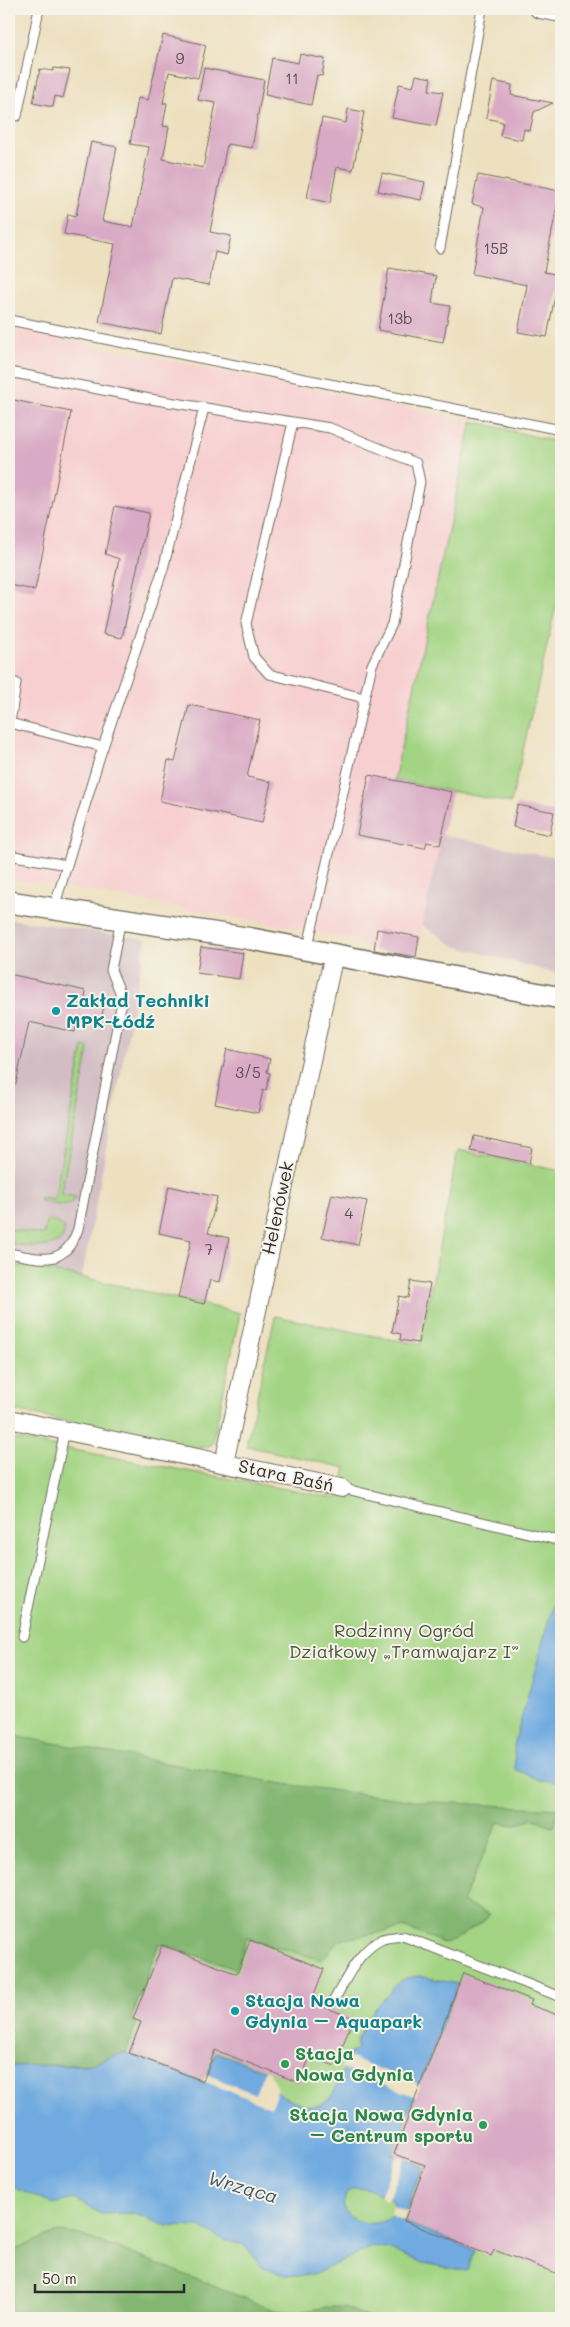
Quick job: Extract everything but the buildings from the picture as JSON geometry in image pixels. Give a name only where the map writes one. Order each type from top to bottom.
[{"type":"street","points":[[539,9],[561,13]]},
{"type":"street","points":[[9,902],[122,918],[334,954],[561,998]]},
{"type":"street","name":"Helenówek","points":[[224,1463],[334,954]]},
{"type":"street","name":"Stara Baśń","points":[[9,1418],[342,1488]]},
{"type":"lane","points":[[18,116],[39,9]]},
{"type":"lane","points":[[440,248],[482,9]]},
{"type":"lane","points":[[9,320],[561,430]]},
{"type":"lane","points":[[9,372],[204,408],[330,428],[416,463],[420,482],[392,624],[372,665],[310,937]]},
{"type":"lane","points":[[54,908],[103,747],[163,569],[204,408]]},
{"type":"lane","points":[[293,422],[246,624],[254,657],[269,674],[364,698]]},
{"type":"lane","points":[[9,681],[16,683],[10,723],[103,747]]},
{"type":"lane","points":[[9,855],[67,865]]},
{"type":"lane","points":[[9,1253],[44,1259],[55,1258],[71,1246],[78,1229],[121,1006],[120,992],[111,970],[122,918]]},
{"type":"lane","points":[[22,1638],[65,1430]]},
{"type":"lane","name":"Stara Baśń","points":[[342,1488],[561,1541]]},
{"type":"lane","points":[[334,2000],[354,1965],[373,1945],[384,1939],[403,1936],[561,1997]]},
{"type":"shaded area","points":[[9,328],[472,421],[394,780],[452,792],[416,957],[374,950],[358,940],[60,886],[9,879]]},
{"type":"shaded area","points":[[442,835],[561,859],[561,956],[558,974],[455,946],[422,925]]},
{"type":"shaded area","points":[[9,919],[146,939],[82,1277],[9,1264]]},
{"type":"green space","points":[[472,421],[561,443],[561,584],[511,803],[394,780]]},
{"type":"green space","points":[[83,1047],[89,1048],[61,1194],[76,1197],[69,1204],[65,1205],[40,1201],[39,1198],[54,1200]]},
{"type":"green space","name":"Rodzinny Ogród Działkowy „Tramwajarz I”","points":[[458,1150],[561,1171],[561,2318],[9,2318],[9,1438],[339,1499],[346,1468],[246,1446],[275,1316],[420,1345]]},
{"type":"green space","points":[[47,1220],[58,1222],[64,1228],[63,1236],[59,1242],[43,1246],[24,1246],[9,1243],[9,1229],[44,1235]]},
{"type":"green space","points":[[9,1264],[82,1277],[240,1313],[213,1441],[209,1446],[199,1448],[9,1410]]},
{"type":"green space","points":[[9,1735],[284,1784],[417,1801],[560,1809],[554,1827],[534,1819],[514,1825],[498,1822],[462,1902],[490,1914],[484,1921],[453,1941],[443,1943],[406,1928],[340,1940],[321,1960],[247,1938],[235,1969],[159,1943],[131,2019],[136,2024],[127,2051],[97,2064],[9,2066]]},
{"type":"green space","points":[[59,2232],[80,2235],[128,2252],[274,2310],[298,2312],[327,2307],[344,2307],[369,2318],[9,2318],[9,2249],[15,2249]]},
{"type":"water","points":[[561,1586],[561,1782],[540,1780],[515,1769],[514,1745],[557,1591]]},
{"type":"water","name":"Wrząca","points":[[419,1976],[458,1984],[392,2154],[423,2166],[402,2221],[475,2251],[467,2271],[423,2263],[388,2249],[372,2247],[315,2274],[285,2275],[263,2268],[244,2245],[224,2240],[200,2227],[167,2226],[133,2213],[101,2214],[75,2199],[52,2204],[9,2185],[9,2066],[85,2065],[126,2053],[204,2083],[216,2052],[265,2071],[275,2089],[282,2095],[300,2103],[312,2106],[321,2105],[333,2093],[349,2055],[357,2048],[357,2039],[374,2010],[399,1982],[406,1978]],"holes":[[[358,2188],[374,2191],[393,2201],[395,2209],[390,2217],[382,2222],[372,2223],[353,2219],[346,2213],[343,2206],[348,2193]]]},
{"type":"pier","points":[[346,2056],[421,2085],[416,2097],[341,2068]]},
{"type":"pier","points":[[265,2069],[268,2070],[278,2090],[282,2092],[277,2091],[271,2107],[203,2081],[206,2074],[255,2094]]},
{"type":"pier","points":[[397,2155],[405,2158],[388,2201],[380,2196]]},
{"type":"pier","points":[[392,2206],[407,2212],[403,2221],[390,2215]]},
{"type":"place","name":"Zakład Techniki MPK-Łódź","points":[[56,1011]]},
{"type":"place","name":"Stacja Nowa Gdynia – Aquapark","points":[[235,2011]]},
{"type":"place","name":"Stacja Nowa Gdynia","points":[[285,2064]]},
{"type":"place","name":"Stacja Nowa Gdynia – Centrum sportu","points":[[483,2125]]}]
